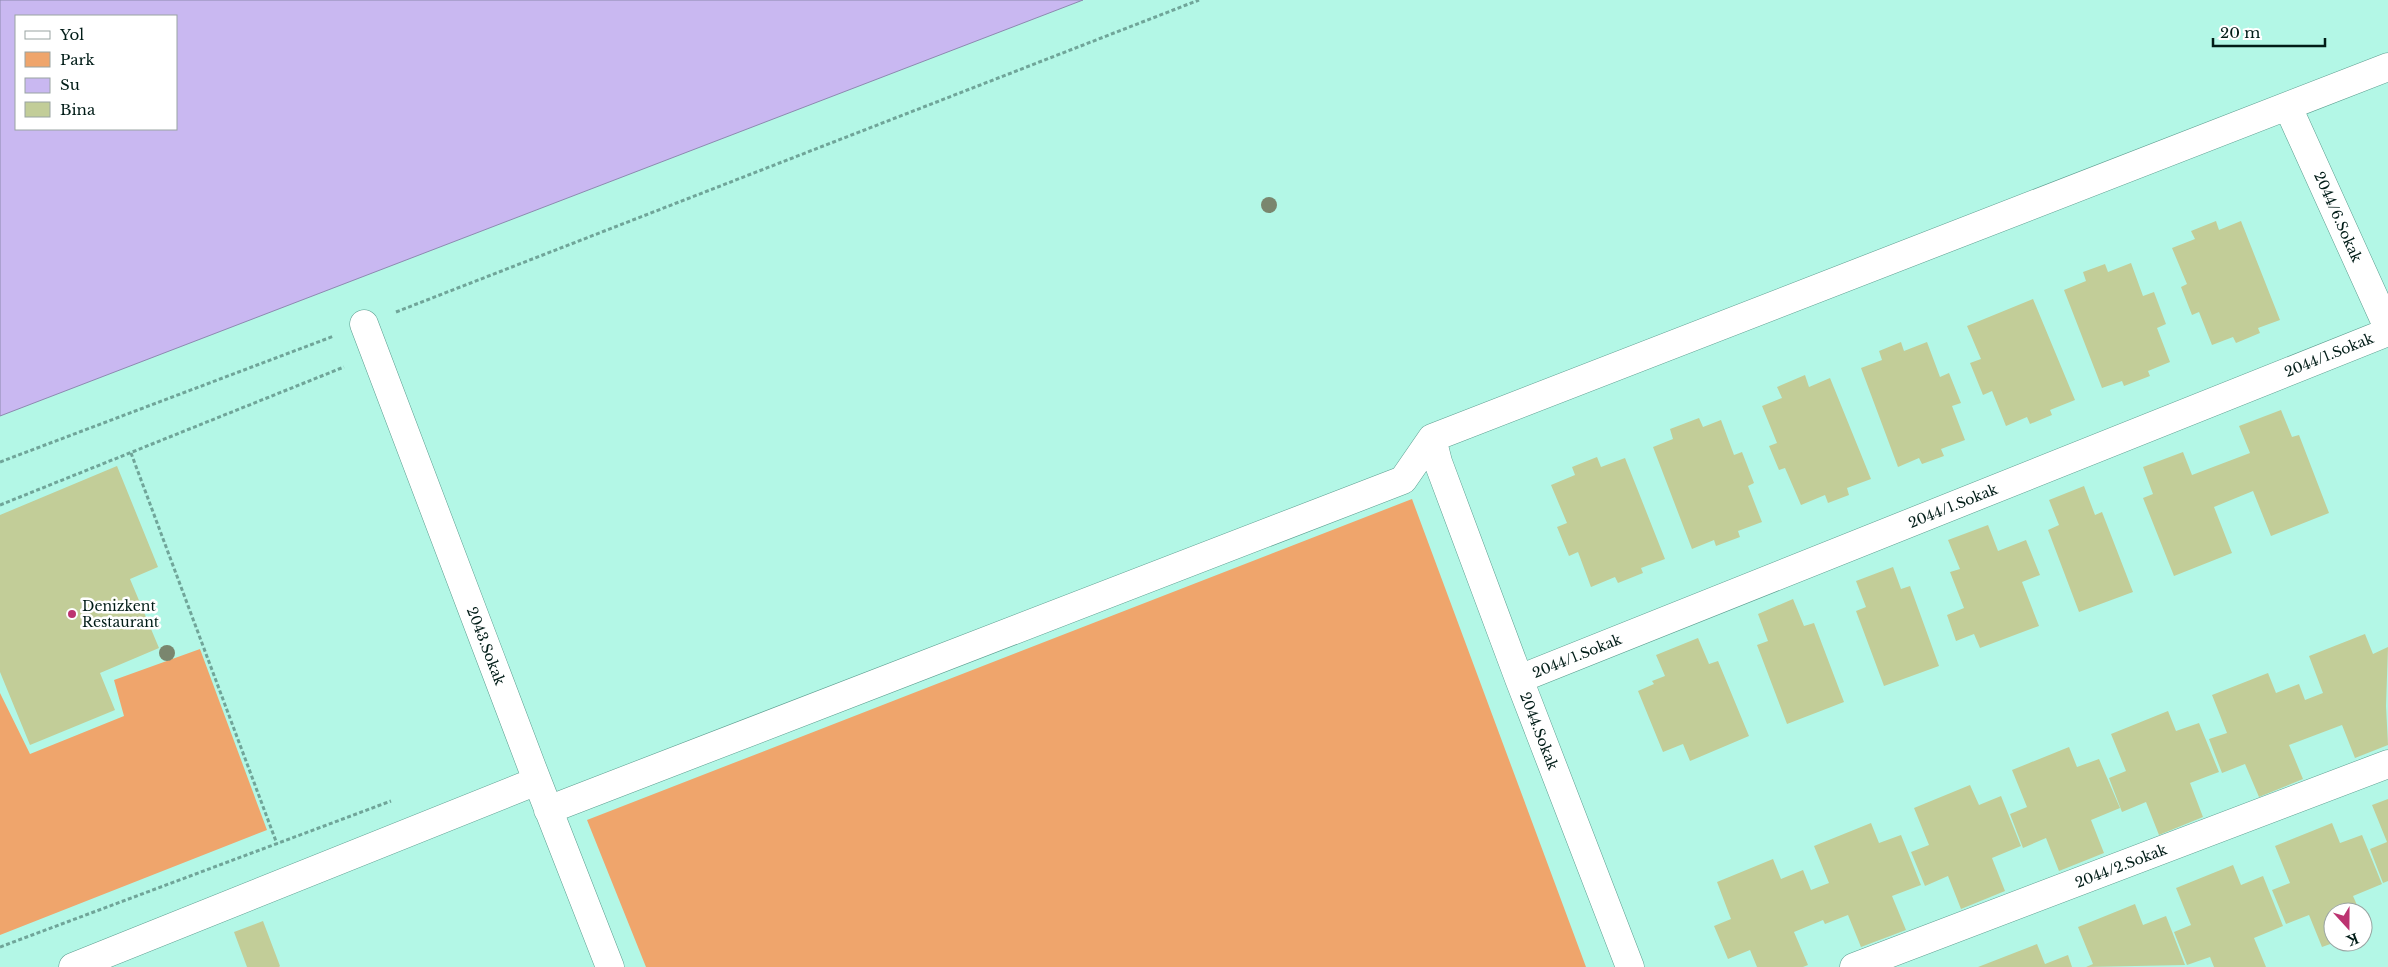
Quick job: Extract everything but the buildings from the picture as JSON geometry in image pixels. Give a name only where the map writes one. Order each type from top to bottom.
[{"type":"street","points":[[548,810],[1403,480],[1432,438],[2388,67]]},
{"type":"street","name":"2044/6.Sokak","points":[[2288,107],[2388,328]]},
{"type":"street","name":"2043.Sokak","points":[[364,324],[537,782],[610,967]]},
{"type":"street","name":"2044/1.Sokak","points":[[1519,680],[2388,332]]},
{"type":"street","name":"2044.Sokak","points":[[1432,438],[1438,462],[1519,680],[1630,967]]},
{"type":"street","name":"2044/2.Sokak","points":[[1854,967],[2388,764]]},
{"type":"street","points":[[73,967],[537,782]]},
{"type":"path","points":[[0,462],[364,324],[1199,0]]},
{"type":"path","points":[[0,505],[344,367]]},
{"type":"path","points":[[131,453],[291,880]]},
{"type":"path","points":[[0,947],[396,799]]},
{"type":"green space","points":[[1412,499],[1586,967],[646,967],[587,820]]},
{"type":"green space","points":[[200,649],[267,830],[0,935],[0,693],[30,754],[124,716],[114,680]]},
{"type":"water","points":[[0,0],[1083,0],[0,416]]},
{"type":"place","name":"Denizkent Restaurant","points":[[72,614]]}]
